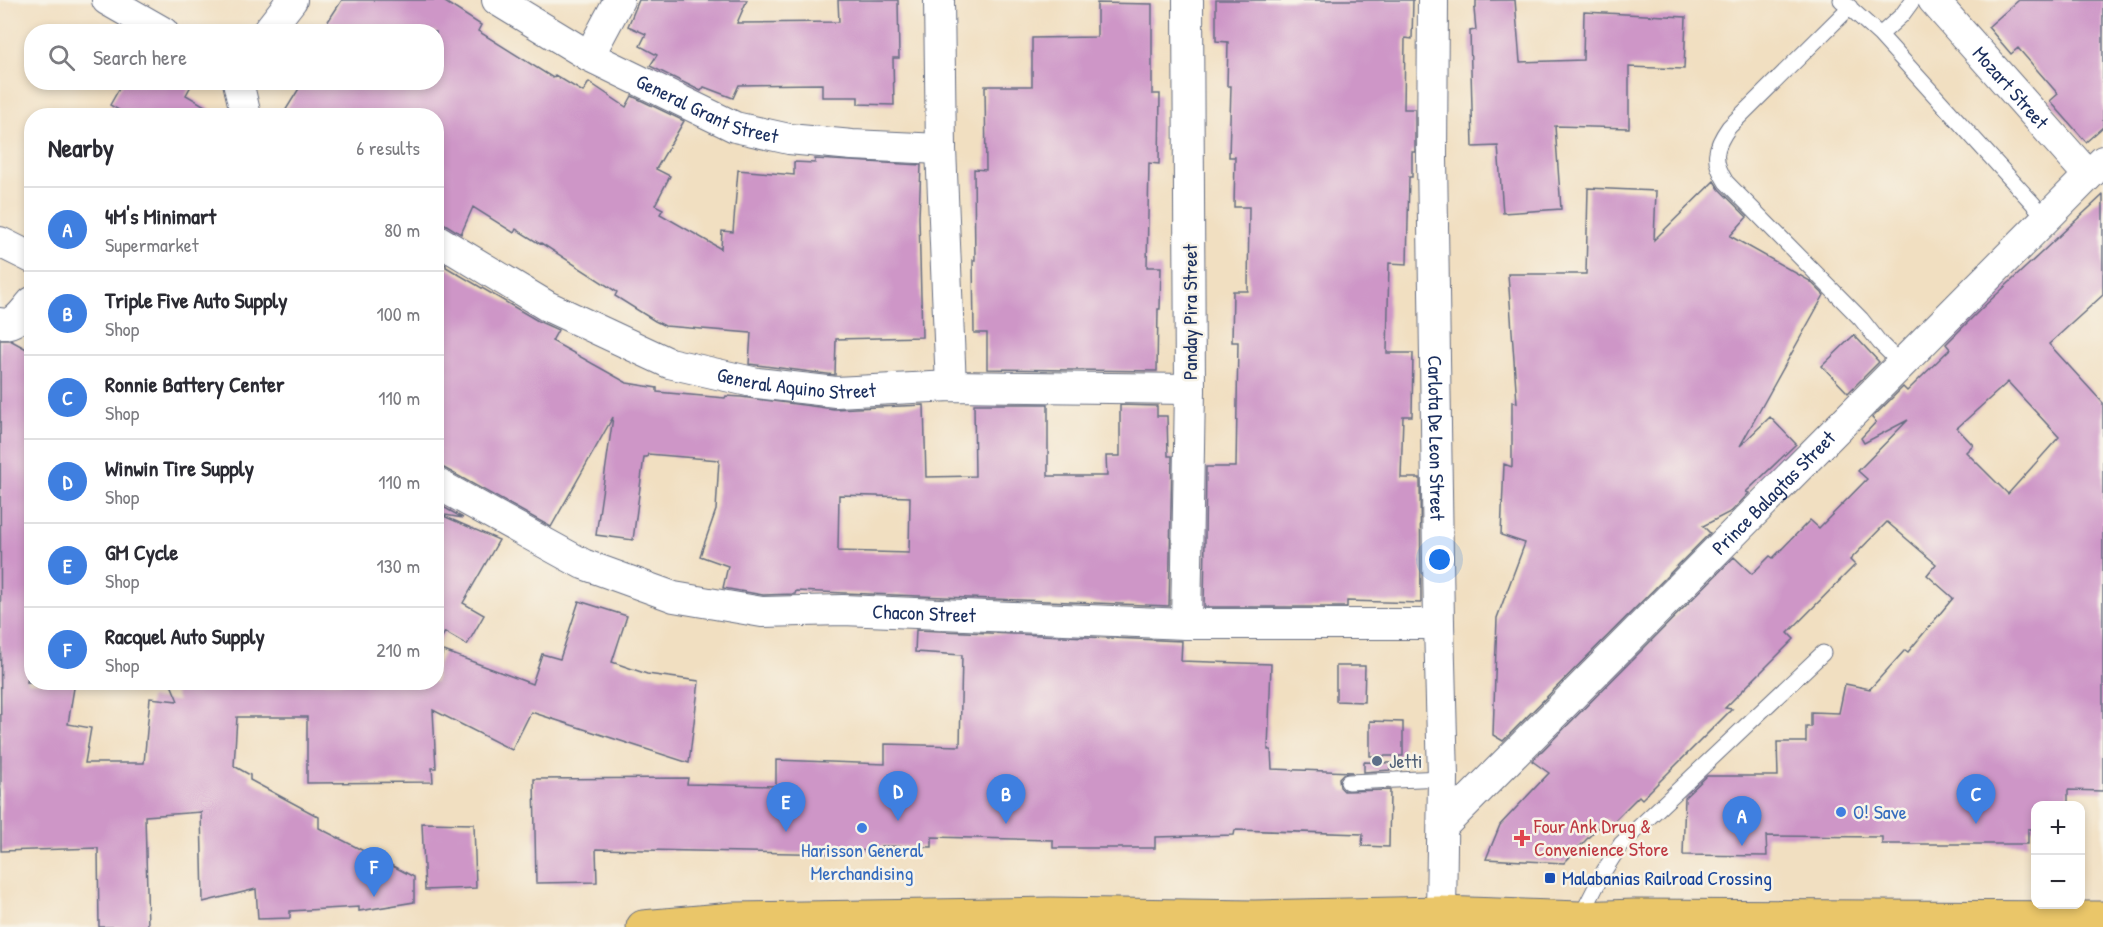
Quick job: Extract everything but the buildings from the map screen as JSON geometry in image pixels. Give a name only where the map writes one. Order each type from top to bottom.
[{"type":"main road","points":[[643,927],[733,919],[1051,914],[1254,917],[1441,913],[1576,922],[1808,922],[1909,916],[2103,918]]},
{"type":"street","points":[[107,0],[149,24]]},
{"type":"street","points":[[273,24],[292,0]]},
{"type":"street","name":"General Grant Street","points":[[497,0],[589,56],[735,128],[789,139],[852,145],[941,149]]},
{"type":"street","points":[[589,56],[619,0]]},
{"type":"street","points":[[939,0],[941,149],[951,386]]},
{"type":"street","name":"Panday Pira Street","points":[[1186,624],[1190,388],[1188,0]]},
{"type":"street","name":"Carlota De Leon Street","points":[[1432,0],[1432,158],[1444,825],[1441,913]]},
{"type":"street","name":"Mozart Street","points":[[1933,0],[2096,168]]},
{"type":"street","points":[[240,90],[244,108]]},
{"type":"street","name":"Prince Balagtas Street","points":[[1444,825],[2096,168]]},
{"type":"street","points":[[0,242],[24,254]]},
{"type":"street","name":"General Aquino Street","points":[[444,244],[547,306],[669,363],[757,383],[836,392],[951,386],[1190,388]]},
{"type":"street","points":[[0,323],[14,322],[24,311]]},
{"type":"street","name":"Chacon Street","points":[[444,487],[583,564],[674,597],[762,612],[843,610],[1186,624],[1439,624]]},
{"type":"lane","points":[[1880,35],[1902,15],[1913,0]]},
{"type":"lane","points":[[1901,364],[1861,319],[1726,182],[1716,161],[1717,149],[1730,127],[1846,4],[1880,35],[2047,219]]},
{"type":"lane","points":[[1576,922],[1621,844],[1823,653]]},
{"type":"lane","points":[[1348,782],[1443,778]]},
{"type":"place","name":"Jetti","points":[[1377,761]]},
{"type":"place","name":"O! Save","points":[[1841,812]]},
{"type":"place","name":"Winwin Tire Supply","points":[[898,821]]},
{"type":"place","name":"Triple Five Auto Supply","points":[[1006,824]]},
{"type":"place","name":"Ronnie Battery Center","points":[[1976,824]]},
{"type":"place","name":"Harisson General Merchandising","points":[[862,828]]},
{"type":"place","name":"GM Cycle","points":[[786,832]]},
{"type":"place","name":"Four Ank Drug & Convenience Store","points":[[1522,838]]},
{"type":"place","name":"4M's Minimart","points":[[1742,846]]},
{"type":"place","name":"Malabanias Railroad Crossing","points":[[1550,878]]},
{"type":"place","name":"Racquel Auto Supply","points":[[374,897]]}]
